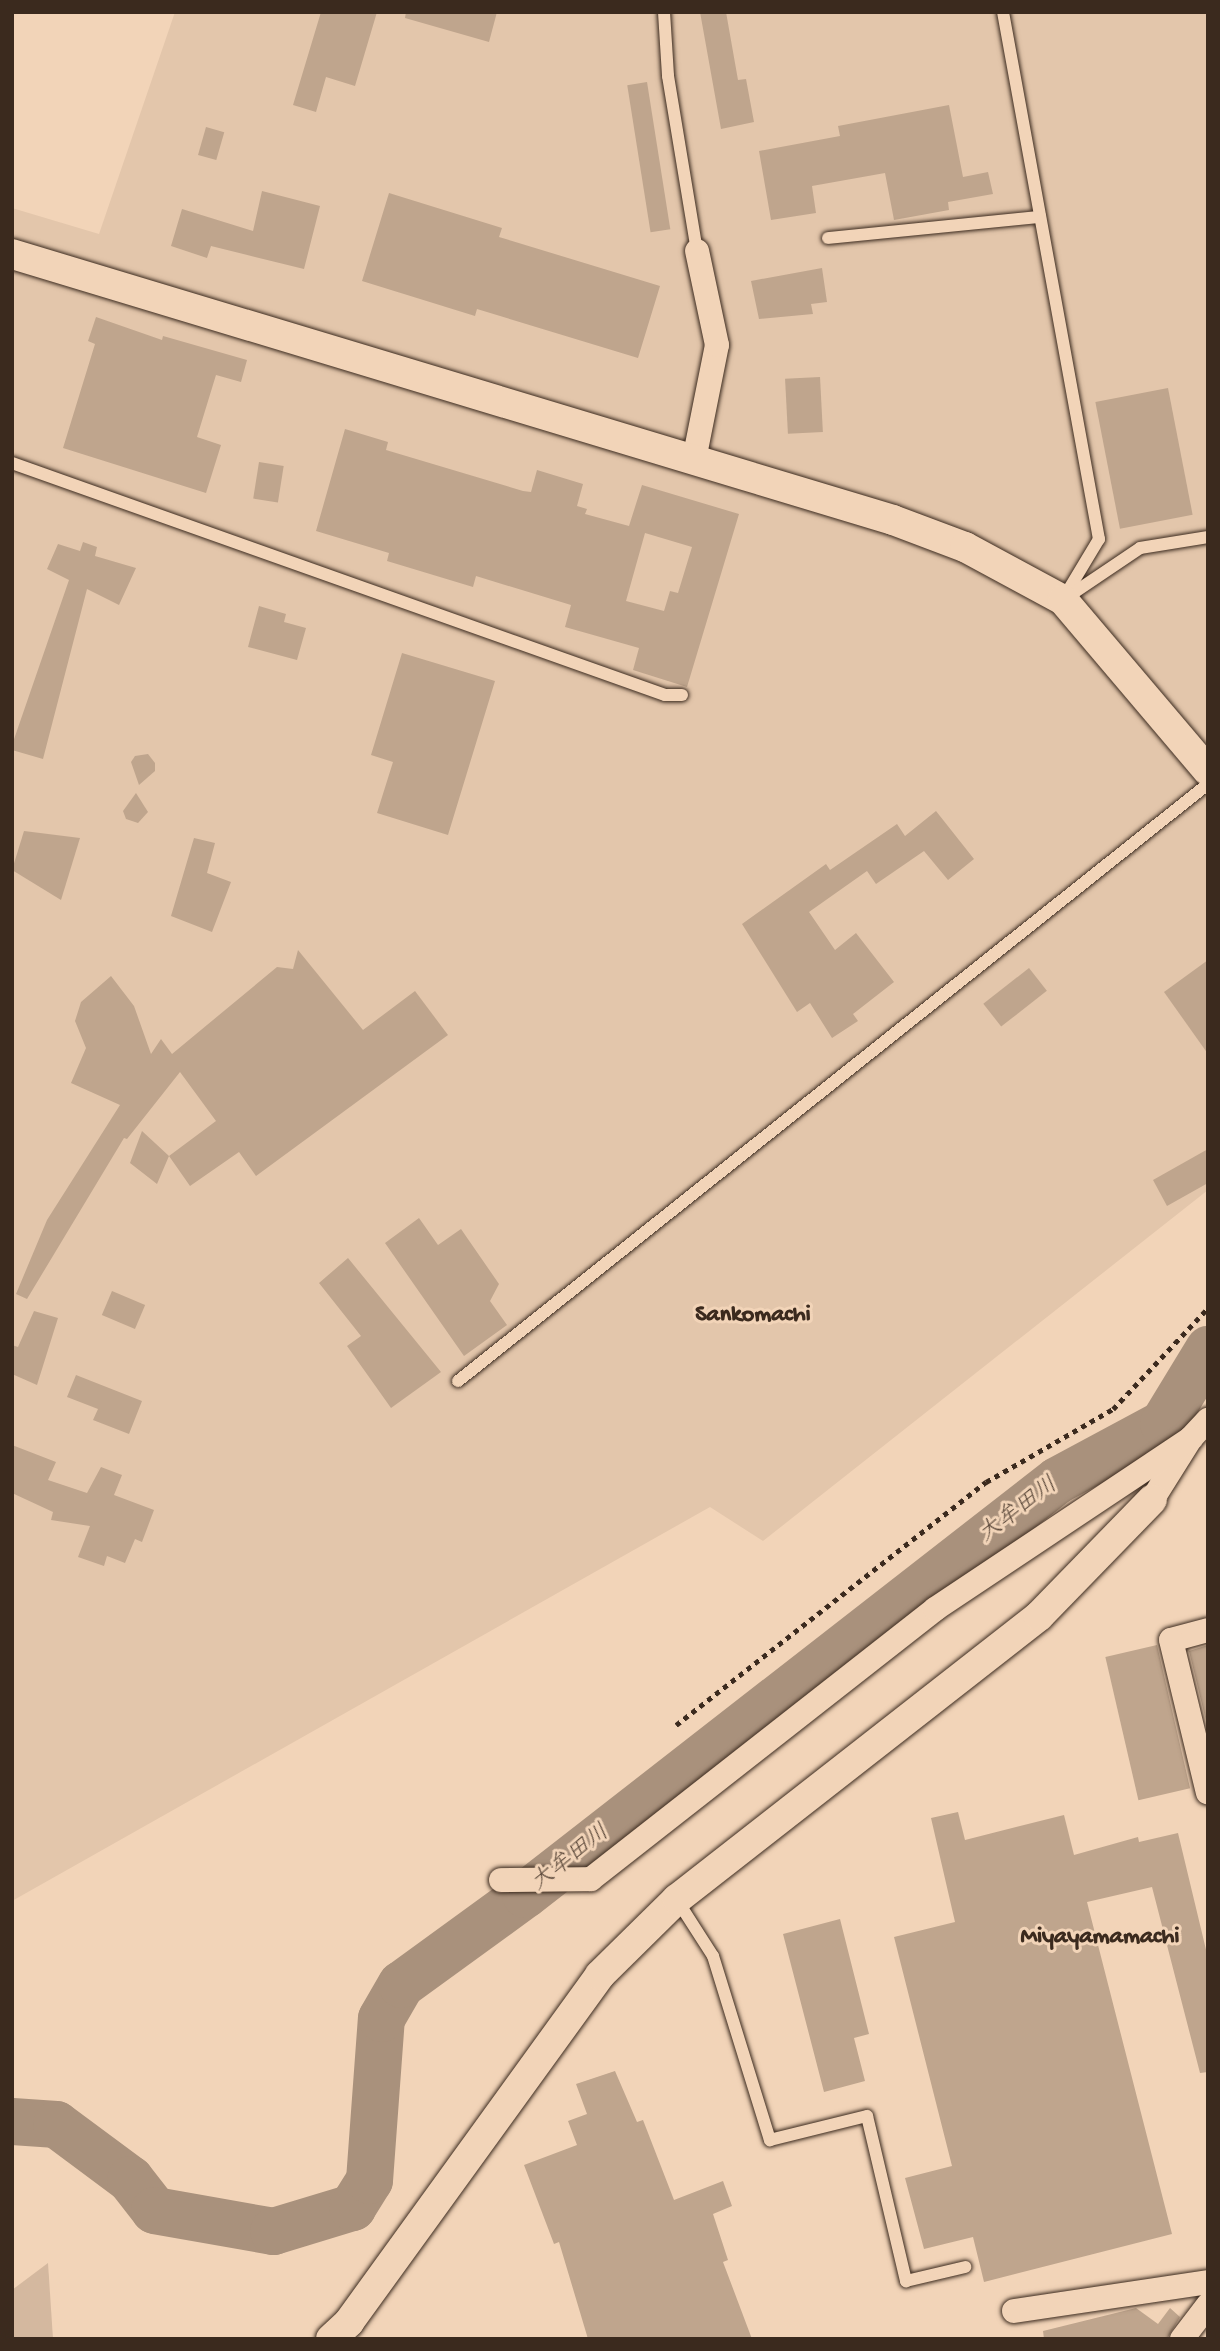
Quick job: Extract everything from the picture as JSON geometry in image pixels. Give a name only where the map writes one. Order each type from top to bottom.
[{"type":"street","points":[[694,460],[717,345],[697,251]]},
{"type":"street","points":[[12,254],[694,460],[965,547],[1063,600],[1208,771]]},
{"type":"street","points":[[331,2339],[349,2322],[600,1975],[677,1899],[1039,1616],[1152,1500],[1199,1429]]},
{"type":"street","points":[[501,1880],[591,1879],[935,1608],[1199,1429]]},
{"type":"street","points":[[1208,1630],[1171,1640],[1204,1758],[1208,1793]]},
{"type":"street","points":[[1014,2311],[1208,2282]]},
{"type":"street","points":[[1182,2339],[1208,2305]]},
{"type":"lane","points":[[664,12],[668,76],[697,251]]},
{"type":"lane","points":[[1003,12],[1099,538],[1063,600]]},
{"type":"lane","points":[[828,238],[1040,217]]},
{"type":"lane","points":[[12,463],[664,695],[682,695]]},
{"type":"lane","points":[[1063,600],[1139,548],[1208,537]]},
{"type":"lane","points":[[458,1381],[1208,784]]},
{"type":"lane","points":[[677,1899],[713,1956],[770,2140],[867,2116],[906,2281],[965,2267]]},
{"type":"path","points":[[676,1725],[986,1482],[1113,1409],[1208,1308]]},
{"type":"shaded area","points":[[175,12],[1208,12],[1208,1190],[763,1541],[710,1507],[12,1901],[12,208],[99,234]]},
{"type":"shaded area","points":[[48,2263],[53,2339],[12,2339],[12,2290]]},
{"type":"building","points":[[321,12],[377,12],[355,86],[326,77],[316,112],[293,105]]},
{"type":"building","points":[[406,12],[497,12],[489,42],[405,18]]},
{"type":"building","points":[[700,12],[726,12],[738,80],[746,79],[754,122],[721,129]]},
{"type":"building","points":[[647,82],[670,229],[651,232],[627,85]]},
{"type":"building","points":[[949,105],[963,177],[988,172],[993,194],[948,202],[949,210],[894,220],[885,173],[812,186],[816,213],[771,220],[759,151],[840,136],[838,126]]},
{"type":"building","points":[[206,127],[224,132],[216,160],[198,155]]},
{"type":"building","points":[[262,191],[320,206],[304,269],[211,246],[207,258],[171,246],[182,209],[253,231]]},
{"type":"building","points":[[389,193],[502,228],[499,237],[660,286],[638,358],[477,309],[475,316],[362,281]]},
{"type":"building","points":[[822,268],[827,302],[811,304],[813,314],[759,319],[751,281]]},
{"type":"building","points":[[96,317],[162,340],[163,336],[247,360],[241,382],[216,375],[197,437],[221,445],[206,493],[63,448],[95,344],[88,341]]},
{"type":"building","points":[[820,377],[823,432],[788,434],[785,379]]},
{"type":"building","points":[[1168,388],[1193,515],[1120,529],[1095,402]]},
{"type":"building","points":[[345,429],[388,442],[386,450],[523,491],[531,492],[537,470],[583,484],[577,506],[587,509],[585,514],[629,526],[642,485],[739,514],[687,687],[633,670],[639,648],[565,627],[571,605],[476,576],[473,587],[387,561],[389,553],[316,531]],"holes":[[[645,533],[692,547],[678,593],[670,591],[664,611],[626,601]]]},
{"type":"building","points":[[259,462],[284,466],[278,502],[253,499]]},
{"type":"building","points":[[83,542],[97,547],[95,556],[136,568],[119,605],[87,589],[43,759],[12,750],[12,745],[69,580],[47,569],[58,544],[80,551]]},
{"type":"building","points":[[259,606],[286,614],[284,622],[306,628],[297,660],[248,647]]},
{"type":"building","points":[[402,653],[495,681],[448,835],[377,813],[393,762],[371,755]]},
{"type":"building","points":[[148,754],[155,763],[155,771],[139,785],[131,762],[135,756]]},
{"type":"building","points":[[136,793],[148,812],[138,823],[126,819],[123,811]]},
{"type":"building","points":[[936,811],[974,859],[948,880],[924,851],[876,884],[867,871],[809,912],[835,950],[856,933],[894,982],[853,1014],[858,1021],[832,1038],[810,1003],[797,1012],[742,924],[826,864],[830,870],[897,824],[905,836]]},
{"type":"building","points":[[24,831],[80,838],[61,900],[12,870]]},
{"type":"building","points":[[194,838],[215,843],[207,873],[231,882],[212,932],[171,916]]},
{"type":"building","points":[[298,950],[363,1030],[415,991],[448,1035],[256,1176],[239,1152],[190,1186],[169,1156],[216,1121],[180,1072],[127,1139],[124,1138],[27,1299],[16,1294],[47,1220],[120,1105],[71,1083],[86,1048],[75,1021],[81,1002],[111,976],[134,1006],[151,1054],[161,1039],[172,1054],[277,967],[293,969]]},
{"type":"building","points":[[1208,960],[1208,1054],[1164,992]]},
{"type":"building","points":[[1029,968],[1047,991],[1001,1027],[983,1004]]},
{"type":"building","points":[[142,1131],[169,1156],[157,1184],[130,1163]]},
{"type":"building","points":[[1208,1149],[1208,1183],[1167,1206],[1153,1180]]},
{"type":"building","points":[[419,1218],[438,1245],[461,1229],[499,1284],[490,1301],[507,1325],[464,1356],[385,1243]]},
{"type":"building","points":[[348,1258],[441,1372],[391,1408],[347,1346],[361,1336],[319,1283]]},
{"type":"building","points":[[112,1291],[145,1305],[135,1329],[102,1315]]},
{"type":"building","points":[[34,1311],[58,1318],[37,1385],[12,1374],[12,1345],[18,1347]]},
{"type":"building","points":[[76,1375],[142,1401],[129,1434],[93,1420],[98,1409],[67,1397]]},
{"type":"building","points":[[12,1445],[56,1462],[48,1480],[87,1493],[101,1467],[122,1475],[114,1495],[154,1510],[142,1542],[135,1539],[125,1563],[107,1556],[104,1566],[78,1557],[90,1526],[51,1520],[53,1512],[12,1493]]},
{"type":"building","points":[[1157,1645],[1190,1788],[1138,1800],[1105,1657]]},
{"type":"building","points":[[1208,1645],[1208,1729],[1189,1651]]},
{"type":"building","points":[[958,1812],[965,1840],[1064,1815],[1074,1855],[1138,1837],[1139,1842],[1178,1833],[1208,1958],[1208,2072],[1200,2073],[1152,1887],[1087,1902],[1172,2234],[984,2282],[973,2237],[924,2249],[905,2178],[952,2166],[894,1937],[955,1922],[931,1818]]},
{"type":"building","points":[[840,1919],[869,2034],[854,2038],[865,2081],[824,2092],[783,1934]]},
{"type":"building","points":[[615,2071],[637,2122],[643,2120],[674,2200],[723,2181],[732,2206],[713,2214],[728,2260],[723,2262],[752,2339],[588,2339],[559,2242],[554,2244],[524,2165],[577,2145],[568,2121],[587,2114],[576,2084]]},
{"type":"building","points":[[1136,2308],[1158,2324],[1170,2308],[1180,2317],[1167,2339],[1044,2339],[1043,2331]]},
{"type":"waterway","name":"大牟田川","points":[[12,2121],[56,2124],[130,2179],[154,2210],[273,2231],[352,2207],[369,2180],[381,2018],[401,1984],[525,1894],[1057,1480],[1163,1423],[1208,1349]]},
{"type":"district","name":"Sankomachi","points":[[753,1316]]},
{"type":"district","name":"Miyayamamachi","points":[[1100,1938]]}]
